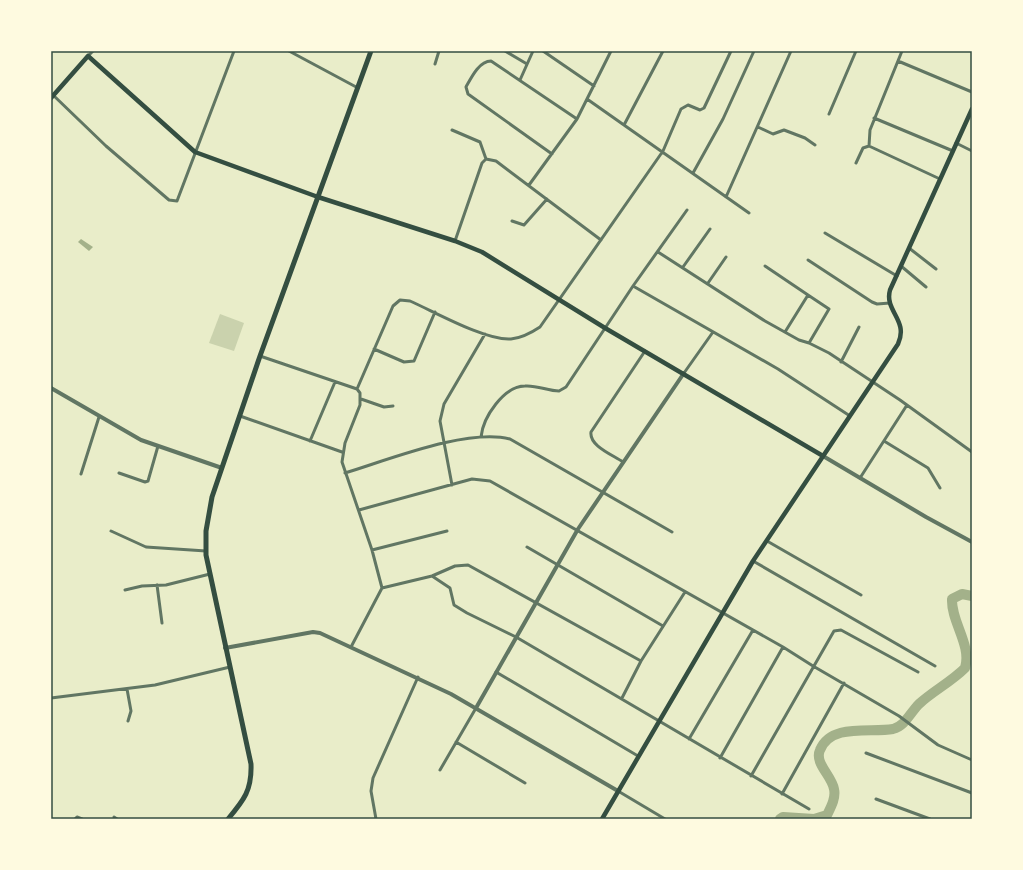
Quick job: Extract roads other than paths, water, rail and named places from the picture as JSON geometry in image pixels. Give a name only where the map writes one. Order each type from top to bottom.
[{"type":"main road","points":[[228,819],[242,803],[248,792],[251,776],[251,764],[210,574],[206,551],[207,520],[222,468],[260,356],[371,51]]},
{"type":"main road","points":[[52,96],[88,56],[195,152],[318,197],[454,241],[482,252],[605,328],[823,456]]},
{"type":"main road","points":[[602,819],[753,561],[901,339],[902,330],[900,321],[890,304],[889,294],[972,109]]},
{"type":"street","points":[[88,56],[93,51]]},
{"type":"street","points":[[52,96],[106,146],[169,200],[177,201],[234,51]]},
{"type":"street","points":[[289,51],[358,88]]},
{"type":"street","points":[[297,55],[299,51]]},
{"type":"street","points":[[435,64],[439,51]]},
{"type":"street","points":[[505,51],[527,64]]},
{"type":"street","points":[[520,80],[533,51]]},
{"type":"street","points":[[543,51],[594,86]]},
{"type":"street","points":[[529,185],[577,119],[612,51]]},
{"type":"street","points":[[624,125],[663,51]]},
{"type":"street","points":[[357,389],[393,306],[400,300],[403,299],[410,301],[485,334],[501,339],[511,339],[532,332],[546,320],[662,151],[683,107],[688,105],[700,110],[704,108],[731,51]]},
{"type":"street","points":[[693,173],[723,119],[754,51]]},
{"type":"street","points":[[726,197],[758,127],[790,51]]},
{"type":"street","points":[[829,114],[856,51]]},
{"type":"street","points":[[869,146],[868,137],[874,118],[902,51]]},
{"type":"street","points":[[552,154],[468,94],[466,87],[480,65],[484,62],[491,61],[577,119]]},
{"type":"street","points":[[898,61],[972,92]]},
{"type":"street","points":[[587,99],[749,213]]},
{"type":"street","points":[[874,118],[953,151]]},
{"type":"street","points":[[758,127],[773,134],[784,130],[804,138],[815,145]]},
{"type":"street","points":[[452,130],[480,142],[486,160]]},
{"type":"street","points":[[956,142],[972,151]]},
{"type":"street","points":[[856,163],[863,148],[869,146],[941,179]]},
{"type":"street","points":[[486,160],[496,161],[601,240]]},
{"type":"street","points":[[454,241],[479,171],[486,160]]},
{"type":"street","points":[[512,221],[524,225],[547,199]]},
{"type":"street","points":[[481,437],[485,421],[500,400],[511,390],[524,386],[538,386],[559,391],[566,387],[633,286],[687,210]]},
{"type":"street","points":[[683,267],[710,228]]},
{"type":"street","points":[[825,233],[897,276]]},
{"type":"street","points":[[910,248],[936,269]]},
{"type":"street","points":[[658,252],[708,283],[764,322],[829,353],[972,452]]},
{"type":"street","points":[[708,283],[726,257]]},
{"type":"street","points":[[808,260],[872,302],[877,304],[890,304]]},
{"type":"street","points":[[765,266],[829,309],[810,343]]},
{"type":"street","points":[[901,266],[926,287]]},
{"type":"street","points":[[633,286],[778,369],[850,416]]},
{"type":"street","points":[[785,332],[808,295]]},
{"type":"street","points":[[374,349],[404,362],[414,361],[436,312]]},
{"type":"street","points":[[841,362],[859,327]]},
{"type":"street","points":[[440,770],[578,529],[601,492],[624,462],[713,332]]},
{"type":"street","points":[[452,484],[440,421],[442,409],[485,334]]},
{"type":"street","points":[[624,462],[593,442],[590,437],[590,432],[645,351]]},
{"type":"street","points":[[260,356],[357,389],[360,393],[361,399],[342,452],[345,473],[372,550],[382,588],[351,647]]},
{"type":"street","points":[[310,441],[335,382]]},
{"type":"street","points":[[51,388],[141,440],[222,468]]},
{"type":"street","points":[[361,399],[384,407],[393,406]]},
{"type":"street","points":[[860,478],[906,405]]},
{"type":"street","points":[[240,416],[342,452]]},
{"type":"street","points":[[81,474],[99,417]]},
{"type":"street","points":[[345,473],[444,443],[492,436],[510,438],[672,532]]},
{"type":"street","points":[[884,441],[928,468],[940,488]]},
{"type":"street","points":[[119,473],[145,482],[148,481],[158,446]]},
{"type":"street","points":[[823,456],[932,521],[972,542]]},
{"type":"street","points":[[359,510],[472,479],[490,481],[578,529],[685,592],[783,647],[899,716],[938,745],[972,760]]},
{"type":"street","points":[[112,531],[146,547],[206,551]]},
{"type":"street","points":[[372,550],[448,531]]},
{"type":"street","points":[[767,541],[861,595]]},
{"type":"street","points":[[527,547],[663,626]]},
{"type":"street","points":[[753,561],[935,666]]},
{"type":"street","points":[[382,588],[432,576],[455,566],[468,565],[641,661]]},
{"type":"street","points":[[125,590],[166,585],[210,574]]},
{"type":"street","points":[[432,576],[450,588],[453,603],[456,606],[516,637],[622,698],[720,758],[810,809]]},
{"type":"street","points":[[157,585],[162,623]]},
{"type":"street","points":[[622,698],[641,661],[685,592]]},
{"type":"street","points":[[689,739],[753,630]]},
{"type":"street","points":[[751,776],[832,634],[841,630],[918,672]]},
{"type":"street","points":[[225,648],[313,632],[320,633],[418,678],[476,708],[665,819]]},
{"type":"street","points":[[720,758],[783,647]]},
{"type":"street","points":[[51,698],[155,685],[230,667]]},
{"type":"street","points":[[496,672],[638,756]]},
{"type":"street","points":[[376,819],[371,791],[373,778],[418,678]]},
{"type":"street","points":[[782,794],[844,683]]},
{"type":"street","points":[[127,689],[131,711],[128,720]]},
{"type":"street","points":[[456,742],[525,783]]},
{"type":"street","points":[[866,753],[972,793]]},
{"type":"street","points":[[876,799],[930,819]]},
{"type":"street","points":[[75,819],[77,817],[82,819]]},
{"type":"waterway","points":[[780,819],[783,817],[814,819],[827,815],[833,802],[834,789],[833,784],[819,760],[820,750],[825,742],[833,736],[842,733],[852,731],[893,729],[901,725],[919,704],[965,668],[966,651],[955,616],[952,599],[962,594],[972,596]]}]
